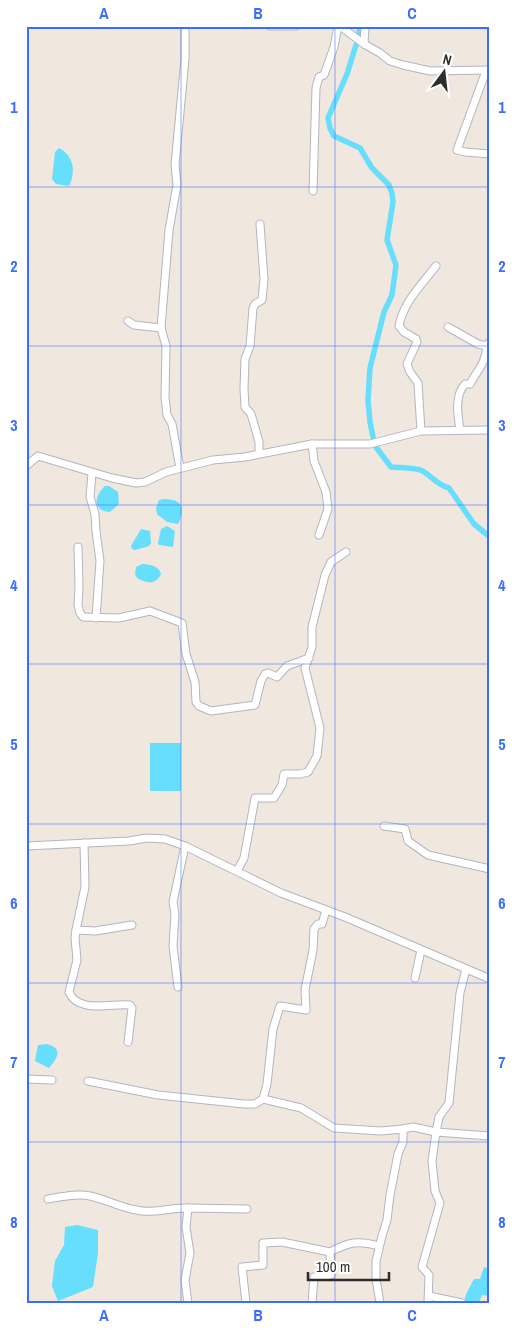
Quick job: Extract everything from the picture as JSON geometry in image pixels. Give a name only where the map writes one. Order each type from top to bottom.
[{"type":"street","points":[[180,468],[172,424],[167,415],[165,398],[166,346],[161,328],[170,223],[177,185],[175,165],[185,59],[185,26]]},
{"type":"street","points":[[270,26],[296,26]]},
{"type":"street","points":[[313,191],[316,88],[320,77],[324,75],[329,63],[339,26],[390,61],[403,66],[430,70],[488,70],[458,150],[490,154]]},
{"type":"street","points":[[364,44],[365,26]]},
{"type":"street","points":[[259,453],[258,436],[251,414],[245,407],[244,389],[245,359],[250,346],[253,308],[255,304],[262,300],[264,279],[260,224]]},
{"type":"street","points":[[421,430],[418,383],[407,364],[417,342],[416,339],[404,332],[399,326],[405,308],[436,266]]},
{"type":"street","points":[[128,321],[134,325],[161,328]]},
{"type":"street","points":[[448,327],[478,344],[488,343],[482,366],[472,378],[470,384],[465,384],[462,387],[458,408],[460,430]]},
{"type":"street","points":[[26,466],[38,456],[92,473],[136,483],[145,482],[166,472],[212,460],[246,457],[312,444],[370,444],[421,430],[490,430]]},
{"type":"street","points":[[312,444],[314,461],[326,492],[328,510],[319,535]]},
{"type":"street","points":[[92,473],[90,497],[95,514],[100,570],[97,586],[96,618]]},
{"type":"street","points":[[78,547],[78,605],[83,617],[119,618],[150,612],[182,623],[186,654],[195,682],[196,702],[207,710],[255,705],[261,681],[265,674],[268,673],[277,677],[287,666],[309,658]]},
{"type":"street","points":[[237,872],[244,858],[256,798],[274,798],[282,785],[284,774],[308,772],[317,756],[320,728],[306,668],[312,647],[312,627],[325,575],[331,562],[346,552]]},
{"type":"street","points":[[384,826],[405,829],[408,842],[428,855],[490,869]]},
{"type":"street","points":[[26,846],[146,838],[165,839],[186,846],[281,893],[490,979]]},
{"type":"street","points":[[84,843],[84,887],[75,938],[77,960],[69,992],[71,996],[84,1004],[98,1006],[130,1005],[132,1008],[128,1042]]},
{"type":"street","points":[[178,986],[174,951],[175,914],[173,902],[186,846]]},
{"type":"street","points":[[264,1099],[273,1029],[280,1006],[306,1010],[305,990],[313,950],[314,929],[318,924],[322,924],[326,910]]},
{"type":"street","points":[[76,930],[95,931],[132,925]]},
{"type":"street","points":[[415,978],[421,950]]},
{"type":"street","points":[[462,1303],[428,1299],[429,1275],[422,1267],[440,1203],[434,1191],[435,1175],[432,1161],[439,1117],[449,1103],[460,993],[466,969]]},
{"type":"street","points":[[26,1079],[52,1080]]},
{"type":"street","points":[[88,1081],[158,1095],[244,1104],[255,1104],[264,1099],[301,1108],[334,1128],[381,1131],[412,1127],[436,1132],[490,1136]]},
{"type":"street","points":[[380,1303],[376,1279],[376,1261],[388,1220],[390,1195],[398,1154],[404,1142],[403,1129]]},
{"type":"street","points":[[48,1199],[89,1196],[121,1207],[144,1212],[179,1207],[247,1209]]},
{"type":"street","points":[[188,1208],[186,1227],[190,1253],[185,1280],[188,1303]]},
{"type":"street","points":[[246,1303],[242,1267],[260,1267],[263,1265],[263,1243],[282,1242],[330,1252],[345,1244],[354,1242],[364,1241],[379,1246]]},
{"type":"street","points":[[312,1303],[314,1277],[331,1275],[330,1252]]},
{"type":"water","points":[[59,148],[71,160],[73,170],[69,186],[56,184],[52,179],[55,152]]},
{"type":"water","points":[[105,486],[109,486],[118,492],[119,504],[110,512],[100,509],[97,502],[101,490]]},
{"type":"water","points":[[170,499],[181,506],[182,513],[178,524],[167,522],[157,514],[156,508],[159,500]]},
{"type":"water","points":[[167,526],[175,531],[173,547],[159,545],[158,543],[161,529]]},
{"type":"water","points":[[141,529],[150,531],[151,543],[149,546],[135,550],[132,549],[131,546]]},
{"type":"water","points":[[142,564],[156,567],[161,574],[159,578],[151,582],[137,578],[135,574],[136,567]]},
{"type":"water","points":[[150,743],[181,743],[181,791],[150,791]]},
{"type":"water","points":[[47,1044],[56,1048],[57,1051],[56,1057],[49,1068],[35,1061],[38,1045]]},
{"type":"water","points":[[77,1225],[98,1230],[98,1253],[93,1287],[58,1301],[52,1286],[55,1261],[64,1245],[65,1227]]},
{"type":"water","points":[[484,1267],[490,1269],[489,1296],[482,1295],[479,1303],[464,1301],[474,1279],[480,1279]]},
{"type":"waterway","points":[[359,33],[360,26]]},
{"type":"waterway","points":[[356,45],[347,74],[328,118],[334,136],[360,148],[372,168],[389,185],[392,193],[393,202],[387,240],[396,265],[392,295],[384,312],[370,368],[368,400],[373,437]]},
{"type":"waterway","points":[[376,447],[391,467],[423,471],[438,483],[449,488],[474,524],[490,537]]}]
